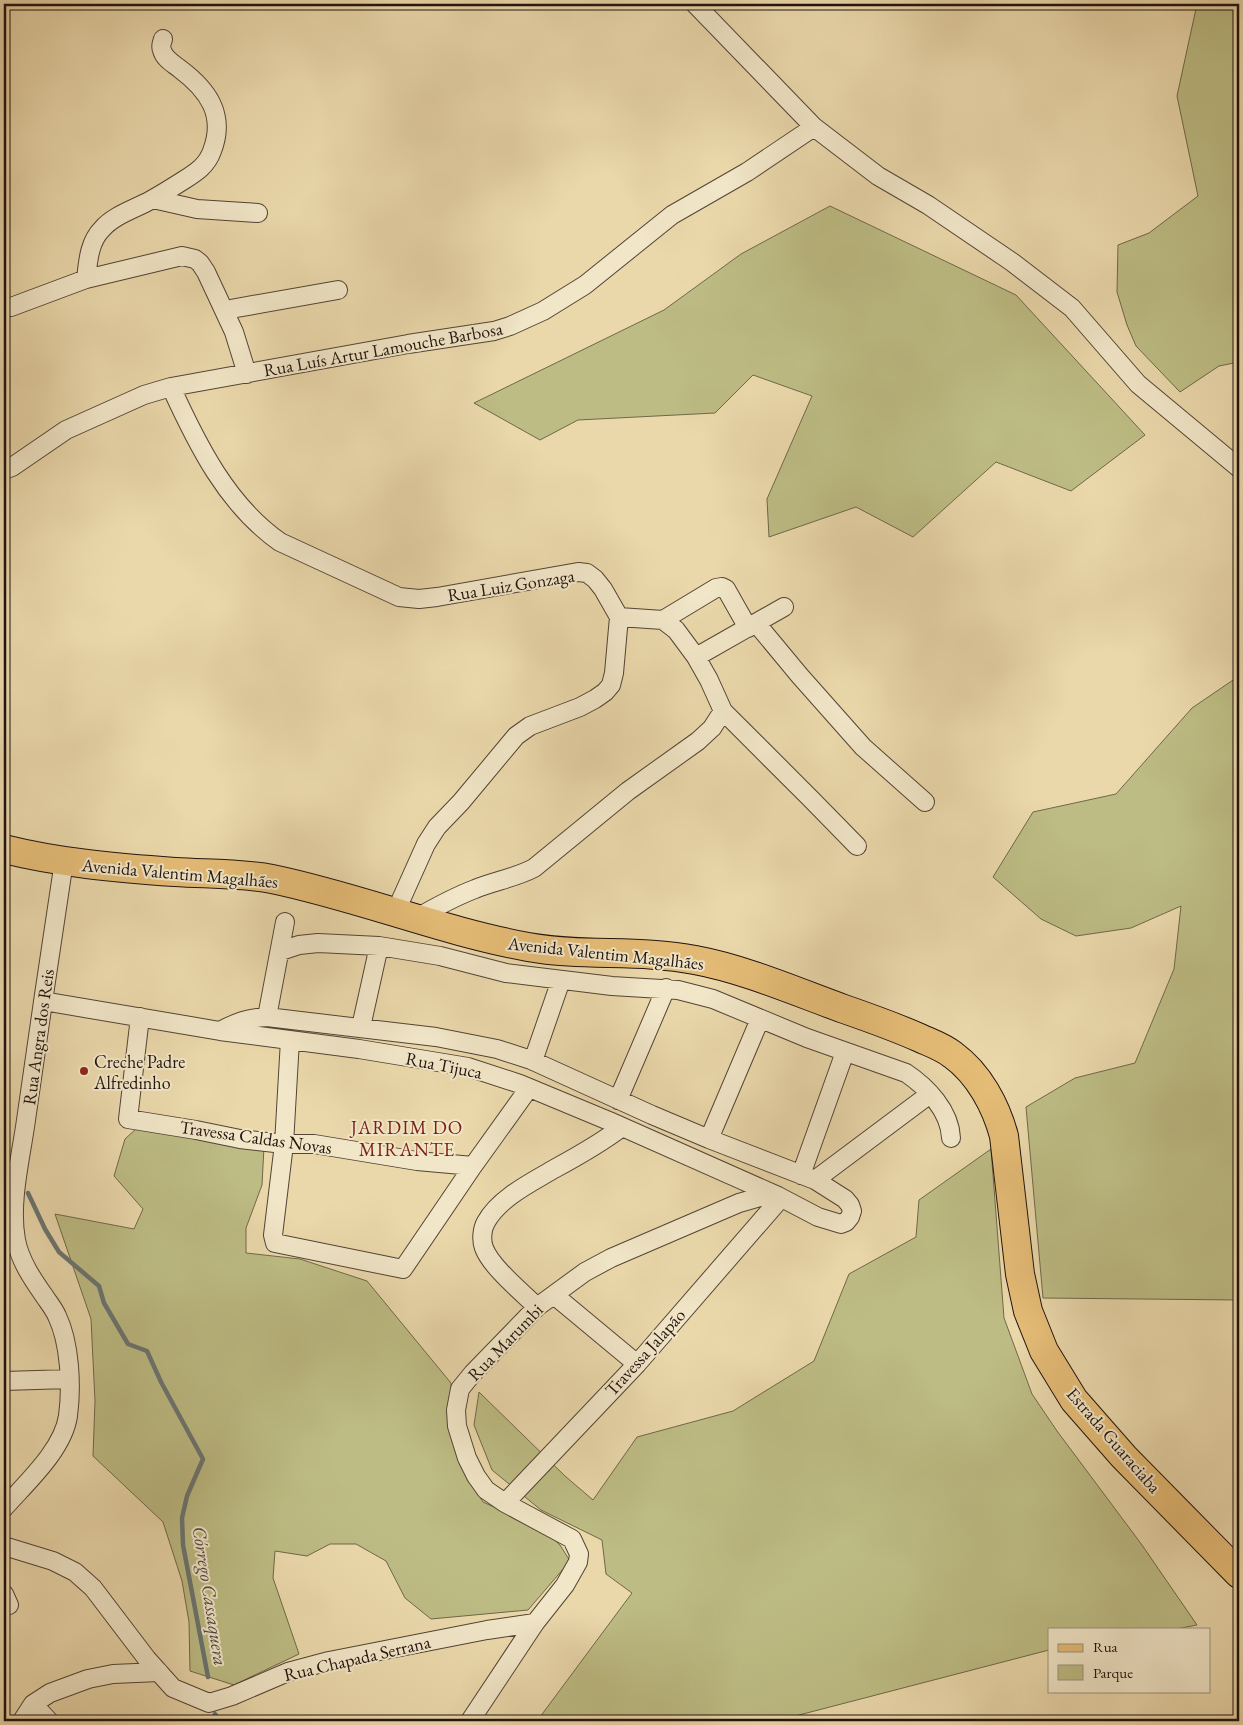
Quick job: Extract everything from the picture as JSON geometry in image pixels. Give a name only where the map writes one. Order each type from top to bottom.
[{"type":"main road","name":"Avenida Valentim Magalhães","points":[[4,849],[64,862],[110,868],[270,879],[502,942],[532,948],[694,959],[729,968],[890,1025],[942,1048],[955,1056],[979,1081],[1000,1122],[1004,1136]]},
{"type":"main road","name":"Estrada Guaraciaba","points":[[1004,1136],[1020,1274],[1028,1311],[1044,1351],[1074,1400],[1124,1457],[1239,1574]]},
{"type":"street","points":[[695,4],[814,127],[878,176],[928,205],[1012,262],[1072,308],[1138,384],[1239,468]]},
{"type":"street","points":[[86,279],[92,245],[101,229],[112,220],[152,199],[200,170],[207,162],[213,150],[217,127],[216,113],[198,84],[164,56],[161,46],[163,39]]},
{"type":"street","name":"Rua Luís Artur Lamouche Barbosa","points":[[4,470],[12,467],[66,430],[144,395],[171,387],[408,344],[494,331],[510,326],[543,311],[585,285],[672,215],[747,172],[814,127]]},
{"type":"street","points":[[152,199],[197,209],[258,213]]},
{"type":"street","points":[[11,307],[86,279],[156,261],[188,256],[200,263],[225,310],[247,374]]},
{"type":"street","points":[[225,310],[338,290]]},
{"type":"street","name":"Rua Luiz Gonzaga","points":[[171,387],[194,435],[228,488],[249,516],[265,532],[280,542],[399,597],[419,599],[437,597],[578,572],[587,574],[603,589],[619,617]]},
{"type":"street","points":[[663,620],[716,588],[722,587],[726,589],[752,625],[863,747],[925,802]]},
{"type":"street","points":[[696,657],[784,607]]},
{"type":"street","points":[[405,916],[426,844],[437,827],[461,802],[516,736],[530,726],[580,707],[595,699],[605,692],[611,684],[614,673],[619,617],[663,620],[676,630],[696,657],[709,680],[723,712],[857,846]]},
{"type":"street","points":[[405,916],[450,900],[476,888],[524,874],[534,868],[628,791],[698,741],[712,728],[723,712]]},
{"type":"street","name":"Rua Angra dos Reis","points":[[4,1508],[55,1448],[64,1432],[68,1417],[69,1379],[67,1347],[57,1315],[33,1279],[22,1258],[16,1240],[14,1215],[16,1190],[64,862]]},
{"type":"street","points":[[267,1017],[285,922]]},
{"type":"street","points":[[281,951],[299,945],[318,943],[379,946],[440,956],[506,973],[612,986],[666,988],[695,993],[807,1038],[906,1073],[918,1081],[947,1117],[951,1127],[951,1138]]},
{"type":"street","points":[[361,1027],[379,946]]},
{"type":"street","points":[[533,1062],[561,980]]},
{"type":"street","points":[[618,1100],[666,988]]},
{"type":"street","name":"Rua Tijuca","points":[[43,1001],[220,1031],[368,1050],[468,1067],[529,1088],[622,1127],[776,1196],[818,1217],[841,1224],[846,1222],[852,1211],[845,1199],[808,1177]]},
{"type":"street","name":"Travessa Caldas Novas","points":[[140,1017],[128,1119],[284,1144],[314,1144],[417,1161],[473,1166]]},
{"type":"street","points":[[220,1031],[238,1021],[267,1017],[463,1041],[497,1049],[533,1062],[709,1139],[808,1177]]},
{"type":"street","points":[[709,1139],[760,1019]]},
{"type":"street","points":[[290,1040],[284,1144],[273,1235],[275,1243],[403,1269],[529,1088]]},
{"type":"street","points":[[808,1177],[846,1052]]},
{"type":"street","points":[[808,1177],[930,1094]]},
{"type":"street","points":[[537,1308],[492,1262],[483,1247],[482,1235],[485,1223],[492,1213],[513,1194],[604,1140],[622,1127]]},
{"type":"street","name":"Rua Marumbi","points":[[470,1721],[535,1623],[566,1585],[578,1562],[579,1554],[572,1539],[505,1503],[486,1490],[467,1458],[457,1426],[456,1410],[460,1389],[473,1373],[537,1308],[585,1272],[611,1258],[739,1203],[776,1196]]},
{"type":"street","name":"Travessa Jalapão","points":[[505,1503],[637,1364],[776,1196]]},
{"type":"street","points":[[554,1295],[637,1364]]},
{"type":"street","points":[[4,1381],[69,1379]]},
{"type":"street","name":"Rua Chapada Serrana","points":[[4,1546],[53,1561],[75,1572],[93,1588],[147,1659],[173,1688],[209,1703],[232,1696],[288,1672],[329,1661],[487,1630],[535,1623]]},
{"type":"street","points":[[22,1721],[34,1704],[50,1693],[88,1679],[113,1674],[159,1672]]},
{"type":"street","points":[[34,1704],[49,1721]]},
{"type":"green space","points":[[1197,4],[1239,4],[1239,362],[1219,366],[1180,392],[1136,346],[1127,325],[1117,292],[1118,245],[1149,233],[1198,196],[1177,96]]},
{"type":"green space","points":[[830,206],[1016,295],[1145,435],[1071,491],[996,462],[913,537],[856,507],[769,537],[767,499],[812,396],[753,375],[715,413],[578,420],[540,440],[474,403],[664,310],[741,254]]},
{"type":"green space","points":[[1239,676],[1239,1300],[1043,1298],[1026,1107],[1075,1078],[1135,1063],[1174,969],[1181,906],[1131,928],[1076,936],[1041,919],[993,877],[1033,812],[1116,794],[1192,708]]},
{"type":"green space","points":[[136,1129],[264,1147],[262,1185],[246,1228],[246,1253],[300,1259],[367,1281],[451,1383],[455,1444],[463,1470],[483,1502],[544,1530],[560,1545],[570,1561],[528,1610],[431,1619],[405,1598],[386,1561],[356,1544],[330,1544],[307,1556],[275,1551],[273,1578],[299,1654],[234,1685],[190,1671],[189,1622],[182,1581],[163,1522],[93,1456],[95,1401],[91,1319],[55,1214],[134,1229],[143,1209],[114,1176],[125,1139]]},
{"type":"green space","points":[[991,1149],[1004,1318],[1032,1394],[1057,1431],[1142,1545],[1197,1625],[1181,1628],[1048,1628],[1048,1650],[776,1721],[537,1721],[632,1593],[606,1574],[602,1540],[541,1510],[492,1470],[474,1425],[479,1392],[565,1476],[593,1500],[637,1437],[733,1411],[814,1361],[849,1274],[916,1237],[919,1200]]},
{"type":"waterway","name":"Córrego Cassaquera","points":[[4,1115],[5,1120]]},
{"type":"waterway","name":"Córrego Cassaquera","points":[[28,1193],[45,1229],[59,1252],[99,1286],[104,1303],[128,1344],[147,1351],[161,1382],[203,1459],[187,1496],[182,1518],[183,1545],[208,1677]]},
{"type":"waterway","name":"Córrego Cassaquera","points":[[215,1714],[220,1721]]},
{"type":"place","name":"Creche Padre Alfredinho","points":[[84,1071]]},
{"type":"district","name":"JARDIM DO MIRANTE","points":[[407,1138]]}]
